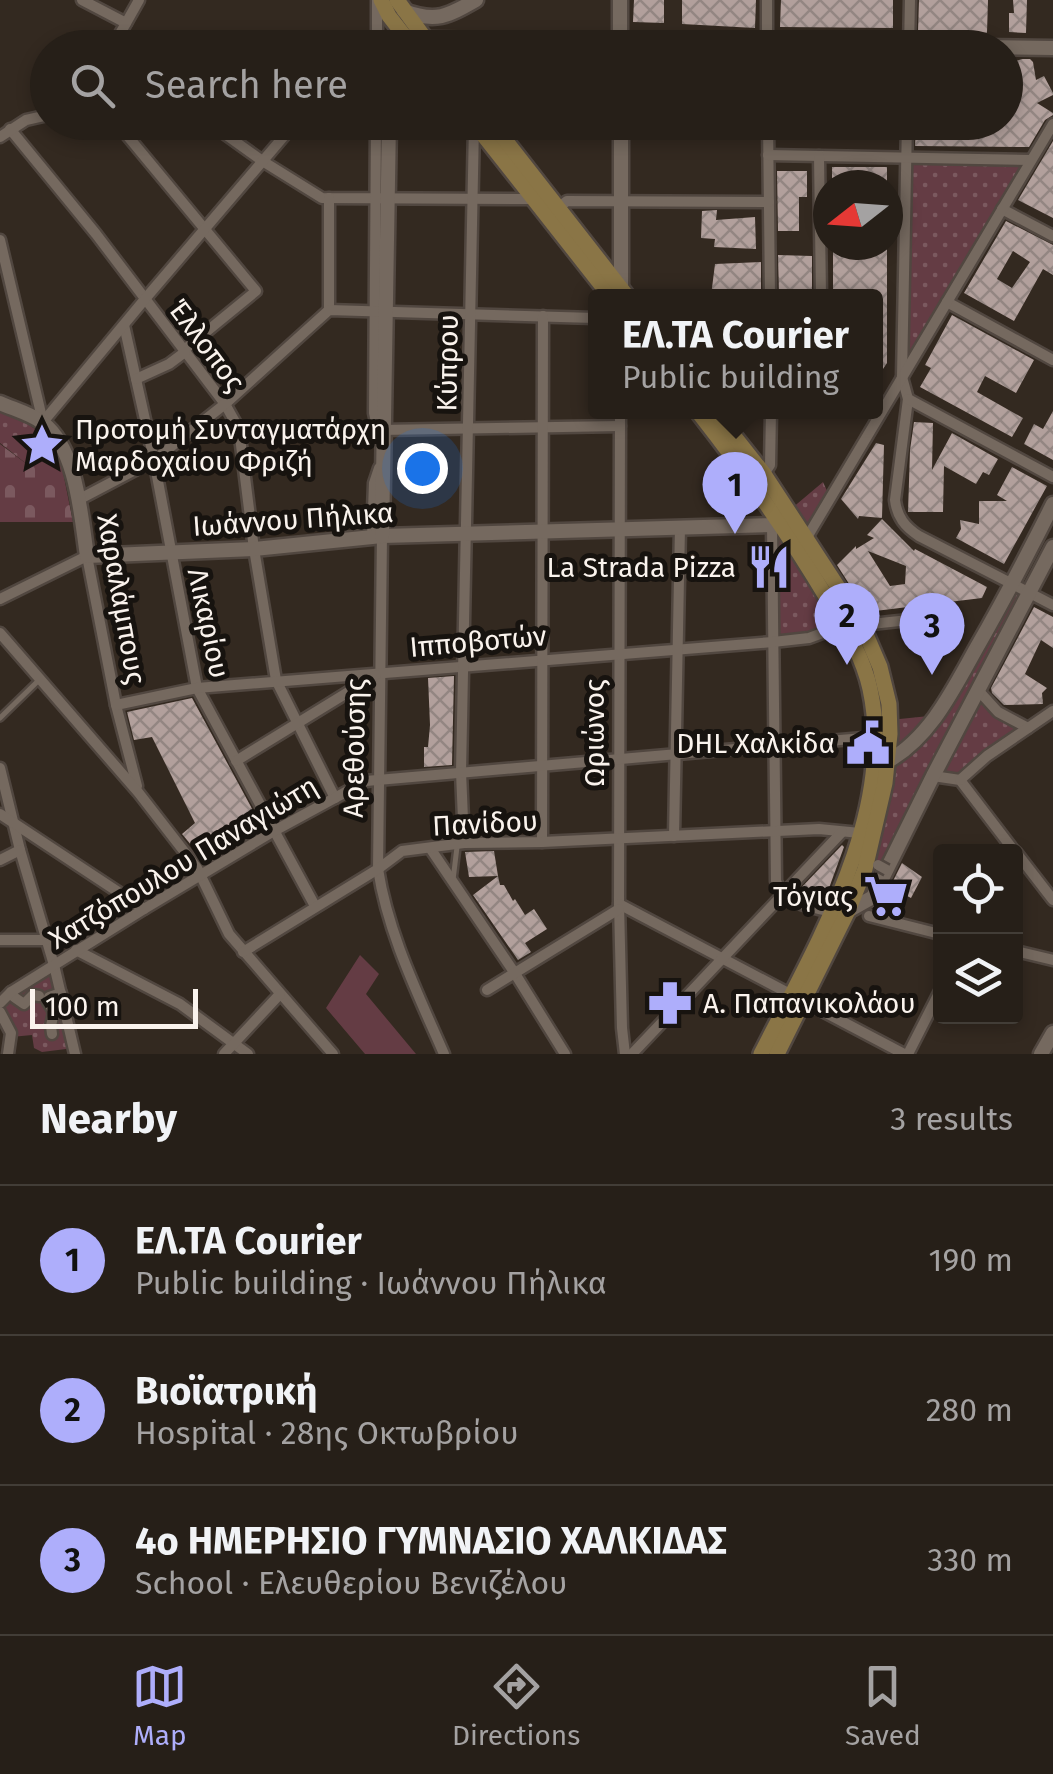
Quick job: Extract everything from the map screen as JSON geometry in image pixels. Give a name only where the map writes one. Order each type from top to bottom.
[{"type":"main road","points":[[379,0],[402,30]]},
{"type":"main road","points":[[400,5],[412,30]]},
{"type":"main road","points":[[486,140],[532,198],[615,289]]},
{"type":"main road","points":[[505,140],[616,289]]},
{"type":"main road","points":[[703,419],[844,626],[866,673],[873,706],[871,782],[852,865],[839,912],[797,998],[777,1054]]},
{"type":"main road","points":[[721,419],[764,474],[862,624],[880,667],[889,704],[888,761],[874,836],[880,869],[839,912]]},
{"type":"main road","points":[[760,1054],[797,998]]},
{"type":"street","points":[[82,0],[126,23]]},
{"type":"street","points":[[122,30],[139,0]]},
{"type":"street","points":[[377,30],[379,0]]},
{"type":"street","points":[[400,5],[431,18],[447,15],[476,0]]},
{"type":"street","points":[[620,0],[620,30]]},
{"type":"street","points":[[767,0],[767,30]]},
{"type":"street","points":[[909,30],[910,0]]},
{"type":"street","points":[[1023,48],[1053,48]]},
{"type":"street","points":[[5,133],[30,119]]},
{"type":"street","points":[[883,404],[1053,124]]},
{"type":"street","name":"Έλλοπος","points":[[5,133],[96,234],[225,404],[239,429],[276,680],[335,798]]},
{"type":"street","points":[[131,140],[256,291],[169,364],[136,379]]},
{"type":"street","points":[[233,140],[316,195],[330,198],[532,198]]},
{"type":"street","points":[[43,422],[282,140]]},
{"type":"street","name":"Αρεθούσης","points":[[377,140],[382,430],[377,536],[378,869],[382,897],[399,948],[444,1054]]},
{"type":"street","name":"Αρεθούσης","points":[[381,197],[387,140]]},
{"type":"street","name":"Κύπρου","points":[[461,843],[473,140]]},
{"type":"street","points":[[620,140],[620,289]]},
{"type":"street","points":[[768,140],[770,289]]},
{"type":"street","points":[[908,140],[902,377],[908,398],[895,500],[900,518],[919,536],[1053,605]]},
{"type":"street","points":[[768,155],[1031,160]]},
{"type":"street","points":[[818,156],[821,289]]},
{"type":"street","points":[[329,310],[330,198]]},
{"type":"street","points":[[558,208],[567,201],[769,202]]},
{"type":"street","points":[[1002,209],[1053,236]]},
{"type":"street","points":[[0,240],[43,422]]},
{"type":"street","points":[[947,302],[1053,360]]},
{"type":"street","points":[[78,500],[154,460],[225,404],[329,310],[588,318]]},
{"type":"street","points":[[542,842],[543,316]]},
{"type":"street","name":"Λικαρίου","points":[[124,325],[198,688],[315,906]]},
{"type":"street","points":[[908,398],[1053,477]]},
{"type":"street","points":[[0,403],[43,422]]},
{"type":"street","name":"Ωριώνος","points":[[620,419],[619,906],[622,1028],[628,1054]]},
{"type":"street","points":[[764,474],[770,465],[771,419]]},
{"type":"street","points":[[806,539],[874,419]]},
{"type":"street","name":"Χαραλάμπους","points":[[43,422],[67,454],[116,705],[138,792]]},
{"type":"street","points":[[382,430],[620,426]]},
{"type":"street","points":[[888,761],[908,748],[941,710],[1053,504]]},
{"type":"street","points":[[775,523],[776,882],[781,894],[792,902],[839,912],[873,897],[1053,547]]},
{"type":"street","name":"Ιωάννου Πήλικα","points":[[0,598],[87,556],[254,549],[377,536],[775,523]]},
{"type":"street","points":[[674,836],[680,528]]},
{"type":"street","points":[[862,624],[946,616]]},
{"type":"street","name":"Ιπποβοτών","points":[[116,705],[198,688],[276,680],[773,642],[808,638],[844,626]]},
{"type":"street","points":[[0,632],[138,792],[202,875],[222,922],[243,952],[333,1054]]},
{"type":"street","points":[[236,761],[380,672]]},
{"type":"street","points":[[978,690],[992,708],[1028,728]]},
{"type":"street","points":[[960,780],[1053,711]]},
{"type":"street","name":"Χατζόπουλου Παναγιώτη","points":[[0,1003],[76,950],[366,782],[875,737]]},
{"type":"street","points":[[0,768],[61,993],[50,1004],[52,1034]]},
{"type":"street","points":[[933,776],[960,780],[1009,844]]},
{"type":"street","points":[[0,814],[144,909]]},
{"type":"street","name":"Πανίδου","points":[[243,952],[402,851],[461,843],[819,829],[860,834]]},
{"type":"street","points":[[628,1054],[842,832]]},
{"type":"street","points":[[430,848],[565,1054]]},
{"type":"street","points":[[0,860],[20,850]]},
{"type":"street","points":[[1023,862],[1053,900]]},
{"type":"street","points":[[487,990],[619,906],[906,1054],[933,1004]]},
{"type":"street","points":[[869,916],[933,932]]},
{"type":"street","points":[[0,940],[46,940]]},
{"type":"street","points":[[76,950],[180,1004],[248,1054]]},
{"type":"street","points":[[1023,953],[1053,960]]},
{"type":"street","points":[[34,978],[75,1054]]},
{"type":"street","points":[[11,992],[24,1004],[32,996],[50,1004]]},
{"type":"street","points":[[224,1054],[280,994]]},
{"type":"street","points":[[0,1012],[12,1032],[8,1054]]},
{"type":"street","points":[[1042,1054],[1053,1033]]},
{"type":"lane","points":[[841,583],[847,592]]},
{"type":"lane","points":[[0,718],[40,679]]},
{"type":"lane","points":[[453,883],[461,843]]},
{"type":"green space","points":[[907,158],[1031,160],[902,377]]},
{"type":"green space","points":[[0,411],[32,427],[56,453],[28,465],[0,443]]},
{"type":"green space","points":[[0,444],[28,465],[56,453],[73,522],[0,522]]},
{"type":"green space","points":[[823,482],[828,493],[806,539],[851,607],[890,720],[929,716],[1013,584],[1029,592],[978,690],[1028,728],[960,780],[933,776],[887,866],[869,859],[874,721],[843,626],[773,642],[772,525]]},
{"type":"green space","points":[[360,955],[379,974],[366,994],[416,1054],[365,1054],[326,1008]]},
{"type":"green space","points":[[54,965],[74,1048],[42,1052],[34,1048],[32,1035],[11,1037],[0,1003]]},
{"type":"building","points":[[634,0],[664,0],[664,23],[633,22]]},
{"type":"building","points":[[682,0],[756,0],[755,28],[682,24]]},
{"type":"building","points":[[781,0],[893,0],[893,28],[780,27]]},
{"type":"building","points":[[919,0],[988,0],[987,30],[918,30]]},
{"type":"building","points":[[1013,0],[1027,0],[1026,33],[1009,30],[1009,13],[1014,13]]},
{"type":"building","points":[[1023,59],[1033,62],[1036,80],[1044,76],[1053,93],[1037,103],[1053,115],[1045,120],[1029,147],[915,146],[915,140],[1023,140]]},
{"type":"building","points":[[1053,141],[1053,218],[1018,200]]},
{"type":"building","points":[[832,167],[887,167],[887,170]]},
{"type":"building","points":[[777,171],[807,171],[807,197],[799,197],[799,231],[778,231]]},
{"type":"building","points":[[717,210],[716,220],[755,217],[756,249],[714,247],[715,239],[701,238],[702,211]]},
{"type":"building","points":[[1006,221],[1053,245],[1053,275],[1043,269],[1014,321],[964,293]],"holes":[[[1013,251],[1030,262],[1012,288],[997,279]]]},
{"type":"building","points":[[778,255],[812,256],[812,289],[779,289]]},
{"type":"building","points":[[833,260],[887,260],[887,363],[883,369],[883,289],[833,289]]},
{"type":"building","points":[[761,262],[761,289],[712,289],[715,264]]},
{"type":"building","points":[[952,315],[1034,360],[1016,393],[985,376],[977,392],[1023,418],[1012,437],[920,387],[931,368],[925,365]]},
{"type":"building","points":[[1053,411],[1053,460],[1024,444],[1034,424],[1043,429]]},
{"type":"building","points":[[914,422],[933,423],[932,470],[952,433],[998,459],[989,475],[983,472],[976,484],[944,466],[943,512],[908,512]]},
{"type":"building","points":[[876,443],[884,445],[882,518],[858,519],[841,499]]},
{"type":"building","points":[[1012,467],[1047,486],[1004,564],[956,538],[960,520],[979,524],[979,501],[1007,501],[997,495]]},
{"type":"building","points":[[882,519],[914,551],[987,587],[982,598],[867,612],[837,565],[856,546],[874,538],[867,535]],"holes":[[[868,551],[906,566],[905,584],[890,586]]]},
{"type":"building","points":[[1034,607],[1053,617],[1053,648],[1041,640],[1025,674],[1047,688],[1042,693],[1043,704],[1004,705],[991,688]]},
{"type":"building","points":[[454,676],[452,765],[424,767],[430,725],[428,678]]},
{"type":"building","points":[[192,698],[262,827],[202,858],[182,834],[195,823],[152,737],[134,740],[127,712]]},
{"type":"building","points":[[842,845],[825,899],[800,894],[799,890]]},
{"type":"building","points":[[494,851],[498,876],[469,877],[465,852]]},
{"type":"building","points":[[902,863],[922,877],[911,898],[890,887]]},
{"type":"building","points":[[498,876],[500,885],[504,885],[525,915],[534,909],[547,929],[525,943],[531,952],[518,960],[473,895]]},
{"type":"place","name":"Προτομή Συνταγματάρχη Μαρδοχαίου Φριζή","points":[[42,445]]},
{"type":"place","name":"ΕΛ.ΤΑ Courier","points":[[735,534]]},
{"type":"place","name":"La Strada Pizza","points":[[769,567]]},
{"type":"place","name":"Βιοϊατρική","points":[[847,665]]},
{"type":"place","name":"4ο ΗΜΕΡΗΣΙΟ ΓΥΜΝΑΣΙΟ ΧΑΛΚΙΔΑΣ","points":[[932,675]]},
{"type":"place","name":"DHL Χαλκίδα","points":[[868,743]]},
{"type":"place","name":"Τόγιας","points":[[886,896]]},
{"type":"place","name":"Α. Παπανικολάου","points":[[670,1003]]}]
